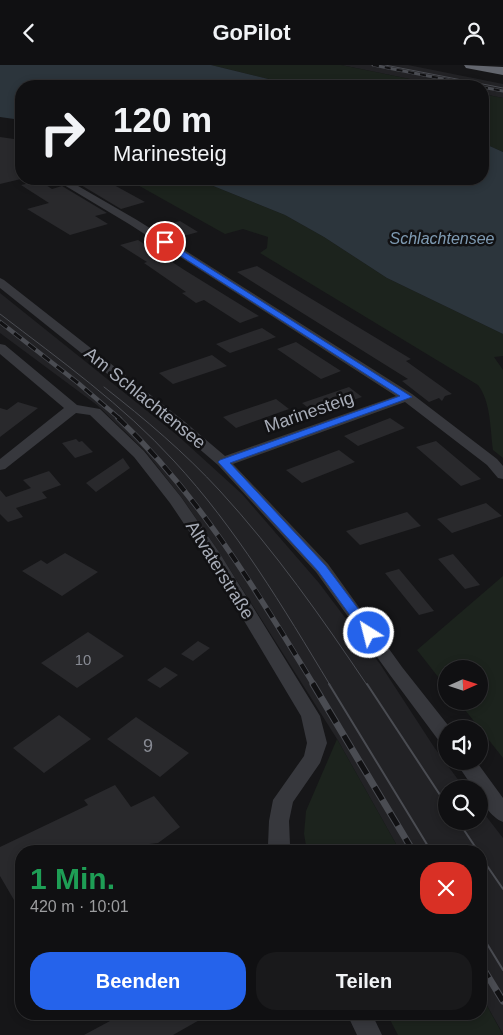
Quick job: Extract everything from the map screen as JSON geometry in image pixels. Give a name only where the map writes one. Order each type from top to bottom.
[{"type":"highway","points":[[471,65],[498,70]]},
{"type":"street","name":"Marinesteig","points":[[69,185],[133,222],[407,397],[492,462],[503,475]]},
{"type":"street","name":"Am Schlachtensee","points":[[0,282],[180,425],[223,462],[322,568],[438,726]]},
{"type":"street","name":"Altvaterstraße","points":[[0,349],[73,408],[95,412],[139,454],[176,500],[211,552],[310,716],[317,743],[313,758],[283,799],[279,821],[279,845]]},
{"type":"street","name":"Marinesteig","points":[[223,462],[407,397]]},
{"type":"street","points":[[0,466],[73,408]]},
{"type":"street","points":[[471,770],[503,814]]},
{"type":"street","points":[[362,1020],[370,1035]]},
{"type":"shaded area","points":[[211,65],[341,65],[415,80],[272,80]]},
{"type":"shaded area","points":[[341,65],[408,65],[483,80],[415,80]]},
{"type":"shaded area","points":[[489,81],[503,84],[503,98],[489,95]]},
{"type":"shaded area","points":[[489,95],[503,98],[503,152],[489,146]]},
{"type":"shaded area","points":[[138,185],[211,185],[285,215],[324,237],[387,278],[503,334],[503,356],[494,357],[503,370],[503,458],[493,450],[488,407],[478,385],[260,253],[267,248],[268,237],[243,229],[225,234]]},
{"type":"shaded area","points":[[0,293],[177,435],[242,494],[319,583],[380,664],[438,752],[438,770],[451,770],[458,780],[438,780],[438,830],[488,830],[488,819],[503,838],[503,1034],[487,1006],[487,845],[397,845],[337,739],[217,549],[182,498],[145,451],[97,405],[0,333]]},
{"type":"shaded area","points":[[503,576],[503,758],[488,739],[488,720],[473,720],[465,710],[488,710],[488,660],[438,660],[438,677],[417,650]]},
{"type":"shaded area","points":[[337,739],[397,845],[306,845],[304,834],[306,811]]},
{"type":"shaded area","points":[[487,1006],[503,1035],[398,1035],[390,1020],[487,1020]]},
{"type":"water","points":[[0,65],[211,65],[272,80],[15,80],[15,119],[0,117]]},
{"type":"water","name":"Schlachtensee","points":[[489,146],[503,152],[503,334],[387,278],[324,237],[285,215],[211,185],[489,185]]},
{"type":"building","points":[[0,137],[15,139],[15,180],[0,184]]},
{"type":"building","points":[[21,185],[46,185],[52,189],[62,186],[107,213],[95,216],[108,224],[70,235],[27,209],[49,203]]},
{"type":"building","points":[[81,185],[114,185],[145,202],[121,209]]},
{"type":"building","points":[[180,221],[198,232],[180,237],[161,226]]},
{"type":"building","points":[[138,240],[259,316],[240,323],[204,300],[196,303],[182,293],[186,292],[144,263],[147,262],[120,245]]},
{"type":"building","points":[[257,266],[411,359],[406,361],[452,394],[445,396],[442,401],[439,398],[429,402],[402,381],[408,379],[237,272]]},
{"type":"building","points":[[262,328],[276,337],[230,353],[216,344]]},
{"type":"building","points":[[296,342],[341,371],[321,379],[277,349]]},
{"type":"building","points":[[212,355],[227,366],[173,384],[159,373]]},
{"type":"building","points":[[349,387],[362,397],[315,413],[302,403]]},
{"type":"building","points":[[276,399],[289,409],[236,428],[223,417]]},
{"type":"building","points":[[18,402],[38,408],[0,437],[0,408],[7,410]]},
{"type":"building","points":[[390,418],[405,428],[358,446],[344,436]]},
{"type":"building","points":[[76,439],[79,442],[82,441],[93,452],[75,458],[62,443]]},
{"type":"building","points":[[436,441],[481,479],[461,486],[416,447]]},
{"type":"building","points":[[339,450],[355,462],[302,483],[286,470]]},
{"type":"building","points":[[123,458],[130,468],[96,492],[86,483]]},
{"type":"building","points":[[49,471],[61,485],[42,492],[47,498],[16,508],[23,517],[8,522],[0,514],[0,490],[6,497],[31,488],[23,480]]},
{"type":"building","points":[[486,503],[502,516],[452,533],[437,519]]},
{"type":"building","points":[[407,512],[421,526],[360,545],[346,531]]},
{"type":"building","points":[[65,553],[98,572],[62,596],[22,571],[41,560],[47,564]]},
{"type":"building","points":[[453,554],[480,585],[465,589],[438,559]]},
{"type":"building","points":[[399,569],[434,611],[419,615],[385,573]]},
{"type":"building","points":[[88,632],[124,656],[77,688],[41,663]]},
{"type":"building","points":[[198,641],[210,648],[193,661],[181,654]]},
{"type":"building","points":[[165,667],[178,675],[160,688],[147,680]]},
{"type":"building","points":[[59,715],[91,739],[44,773],[13,748]]},
{"type":"building","points":[[136,717],[189,753],[160,777],[107,739]]},
{"type":"building","points":[[115,785],[131,807],[154,796],[180,827],[158,843],[141,845],[15,845],[15,902],[0,876],[0,847],[88,805],[84,800]]},
{"type":"building","points":[[112,1020],[199,1020],[173,1035],[84,1035]]},
{"type":"tram line","points":[[385,65],[462,80]]},
{"type":"tram line","points":[[489,85],[503,88]]},
{"type":"tram line","points":[[0,314],[112,402],[174,461],[218,513],[258,569],[330,685]]},
{"type":"tram line","points":[[104,387],[179,450],[220,491],[260,537],[297,585],[367,685]]},
{"type":"tram line","points":[[329,684],[427,845]]},
{"type":"tram line","points":[[367,684],[438,792]]},
{"type":"tram line","points":[[464,830],[474,845]]},
{"type":"tram line","points":[[487,866],[503,889]]},
{"type":"tram line","points":[[487,944],[503,970]]},
{"type":"railway","points":[[373,65],[449,80]]},
{"type":"railway","points":[[489,88],[503,91]]},
{"type":"railway","points":[[0,322],[78,383],[120,419]]},
{"type":"railway","points":[[118,418],[175,479],[225,545],[314,685]]},
{"type":"railway","points":[[313,684],[409,845]]},
{"type":"railway","points":[[487,975],[503,1001]]},
{"type":"route","points":[[165,242],[407,397],[223,462],[284,525],[322,568],[369,633]]}]
